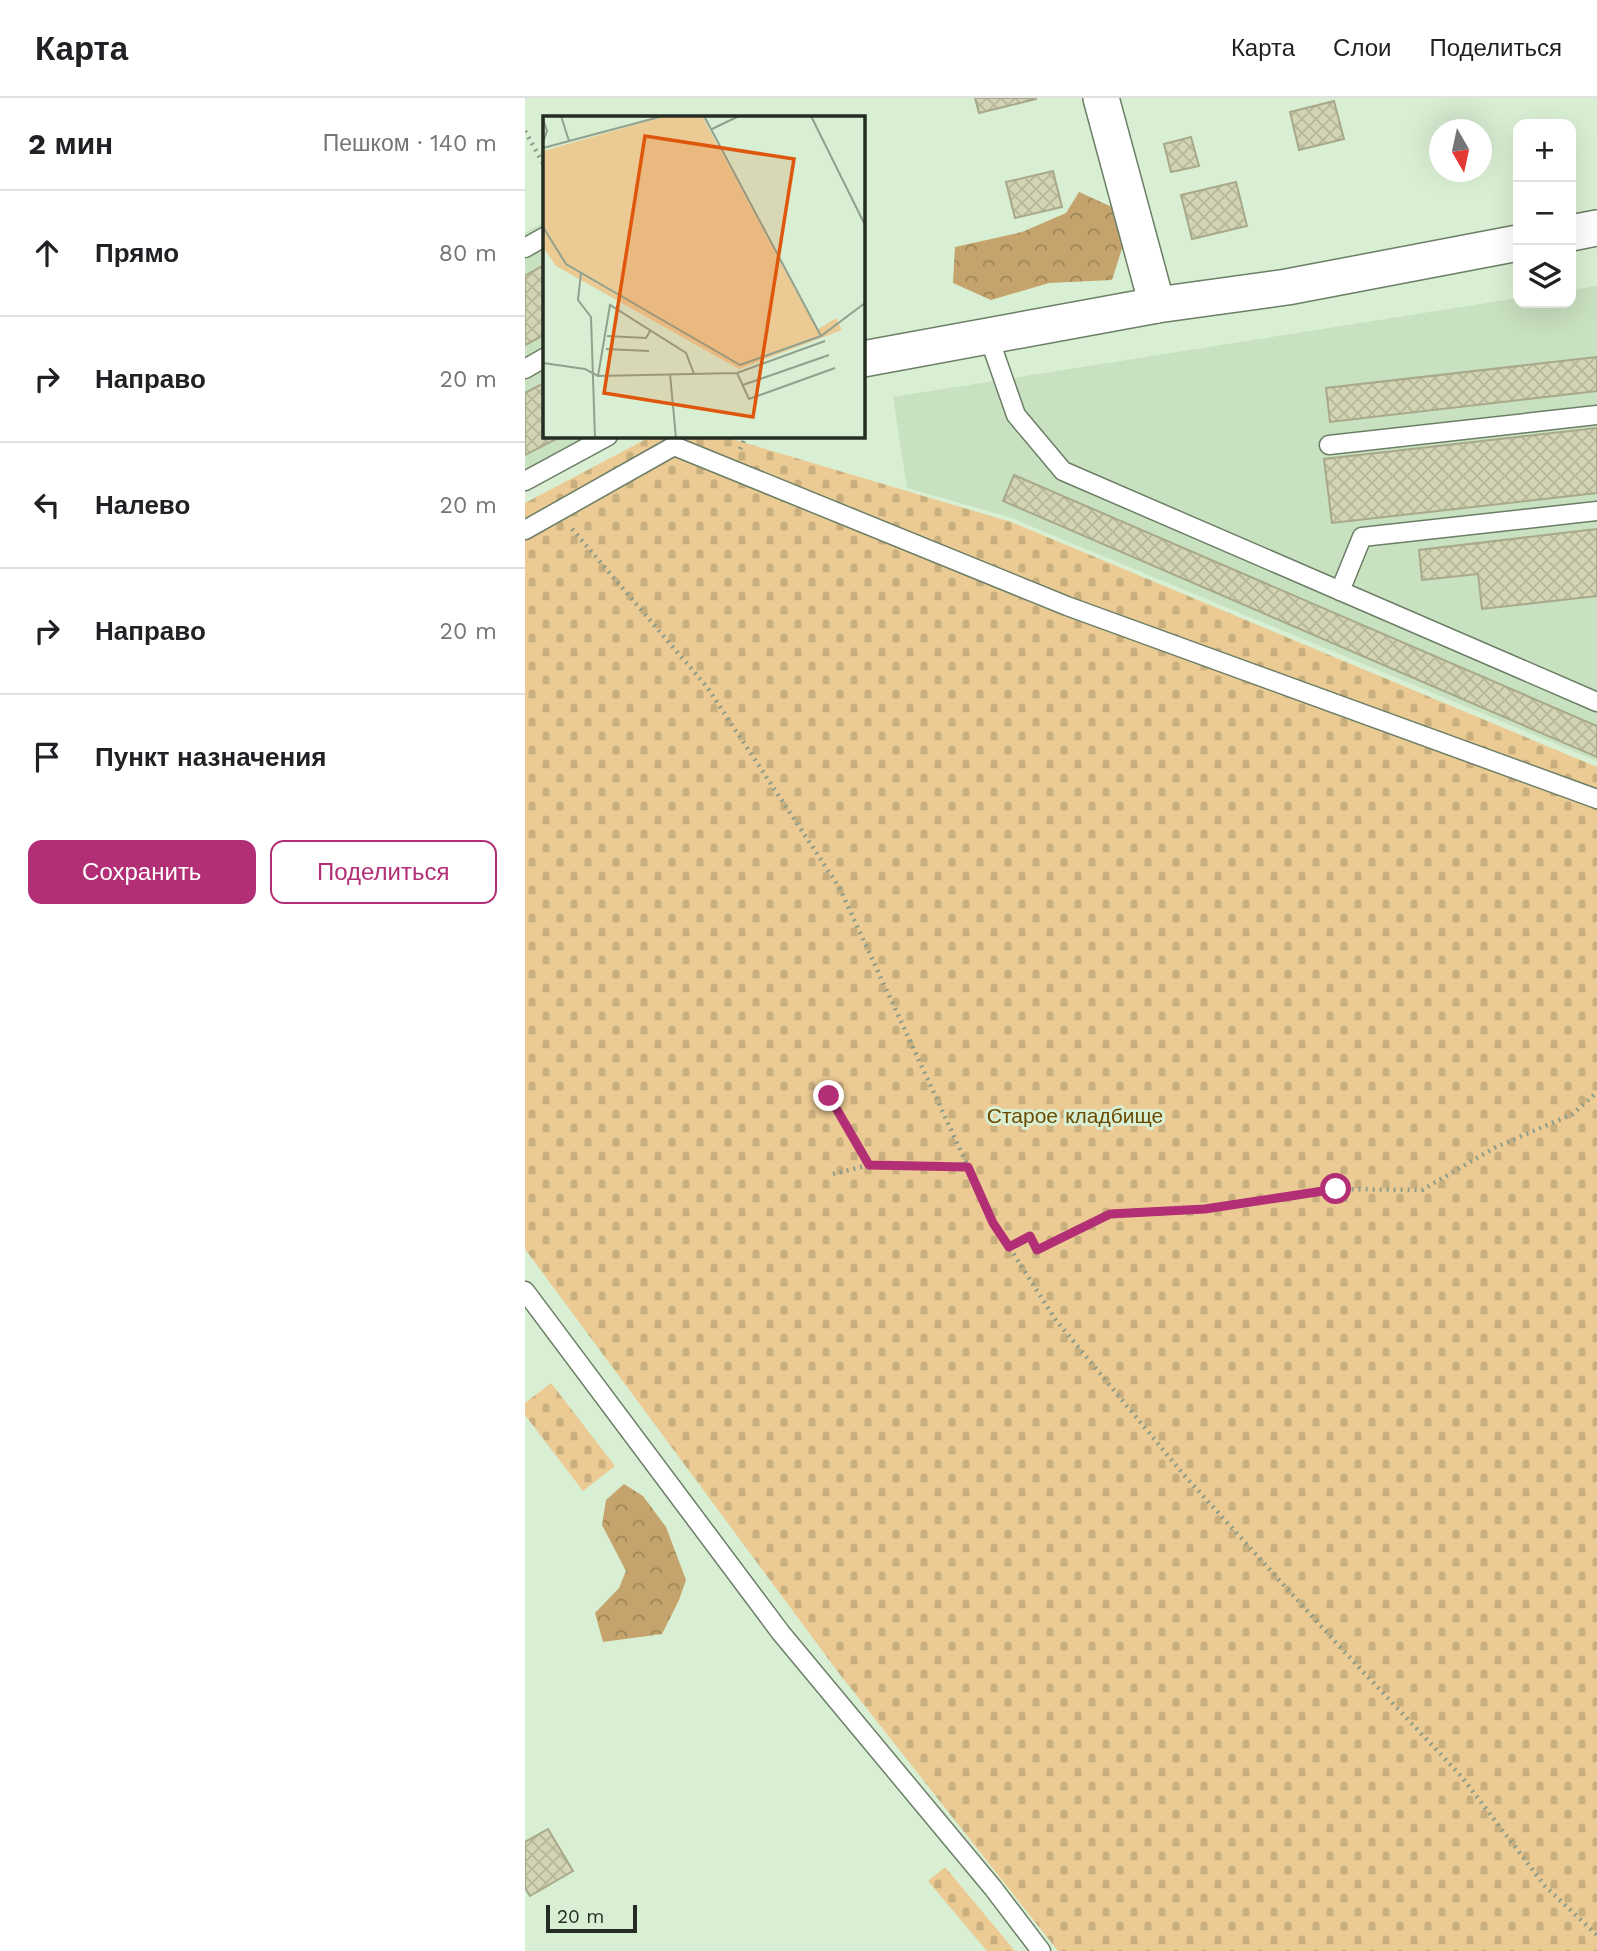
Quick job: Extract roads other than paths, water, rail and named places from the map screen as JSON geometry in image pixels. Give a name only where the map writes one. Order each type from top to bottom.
[{"type":"street","points":[[1101,98],[1157,305]]},
{"type":"street","points":[[1576,232],[1597,228]]},
{"type":"street","points":[[865,359],[1157,305],[1287,287],[1513,244]]},
{"type":"lane","points":[[525,248],[543,238]]},
{"type":"lane","points":[[988,335],[1016,415],[1063,471],[1597,702]]},
{"type":"lane","points":[[525,369],[543,359]]},
{"type":"lane","points":[[1329,445],[1597,415]]},
{"type":"lane","points":[[525,481],[604,438]]},
{"type":"lane","points":[[525,530],[674,446],[1067,606],[1597,799]]},
{"type":"lane","points":[[1340,591],[1362,537],[1597,511]]},
{"type":"lane","points":[[525,1291],[781,1633],[993,1888],[1041,1951]]},
{"type":"park label","name":"Старое кладбище","points":[[1075,1116]]}]
